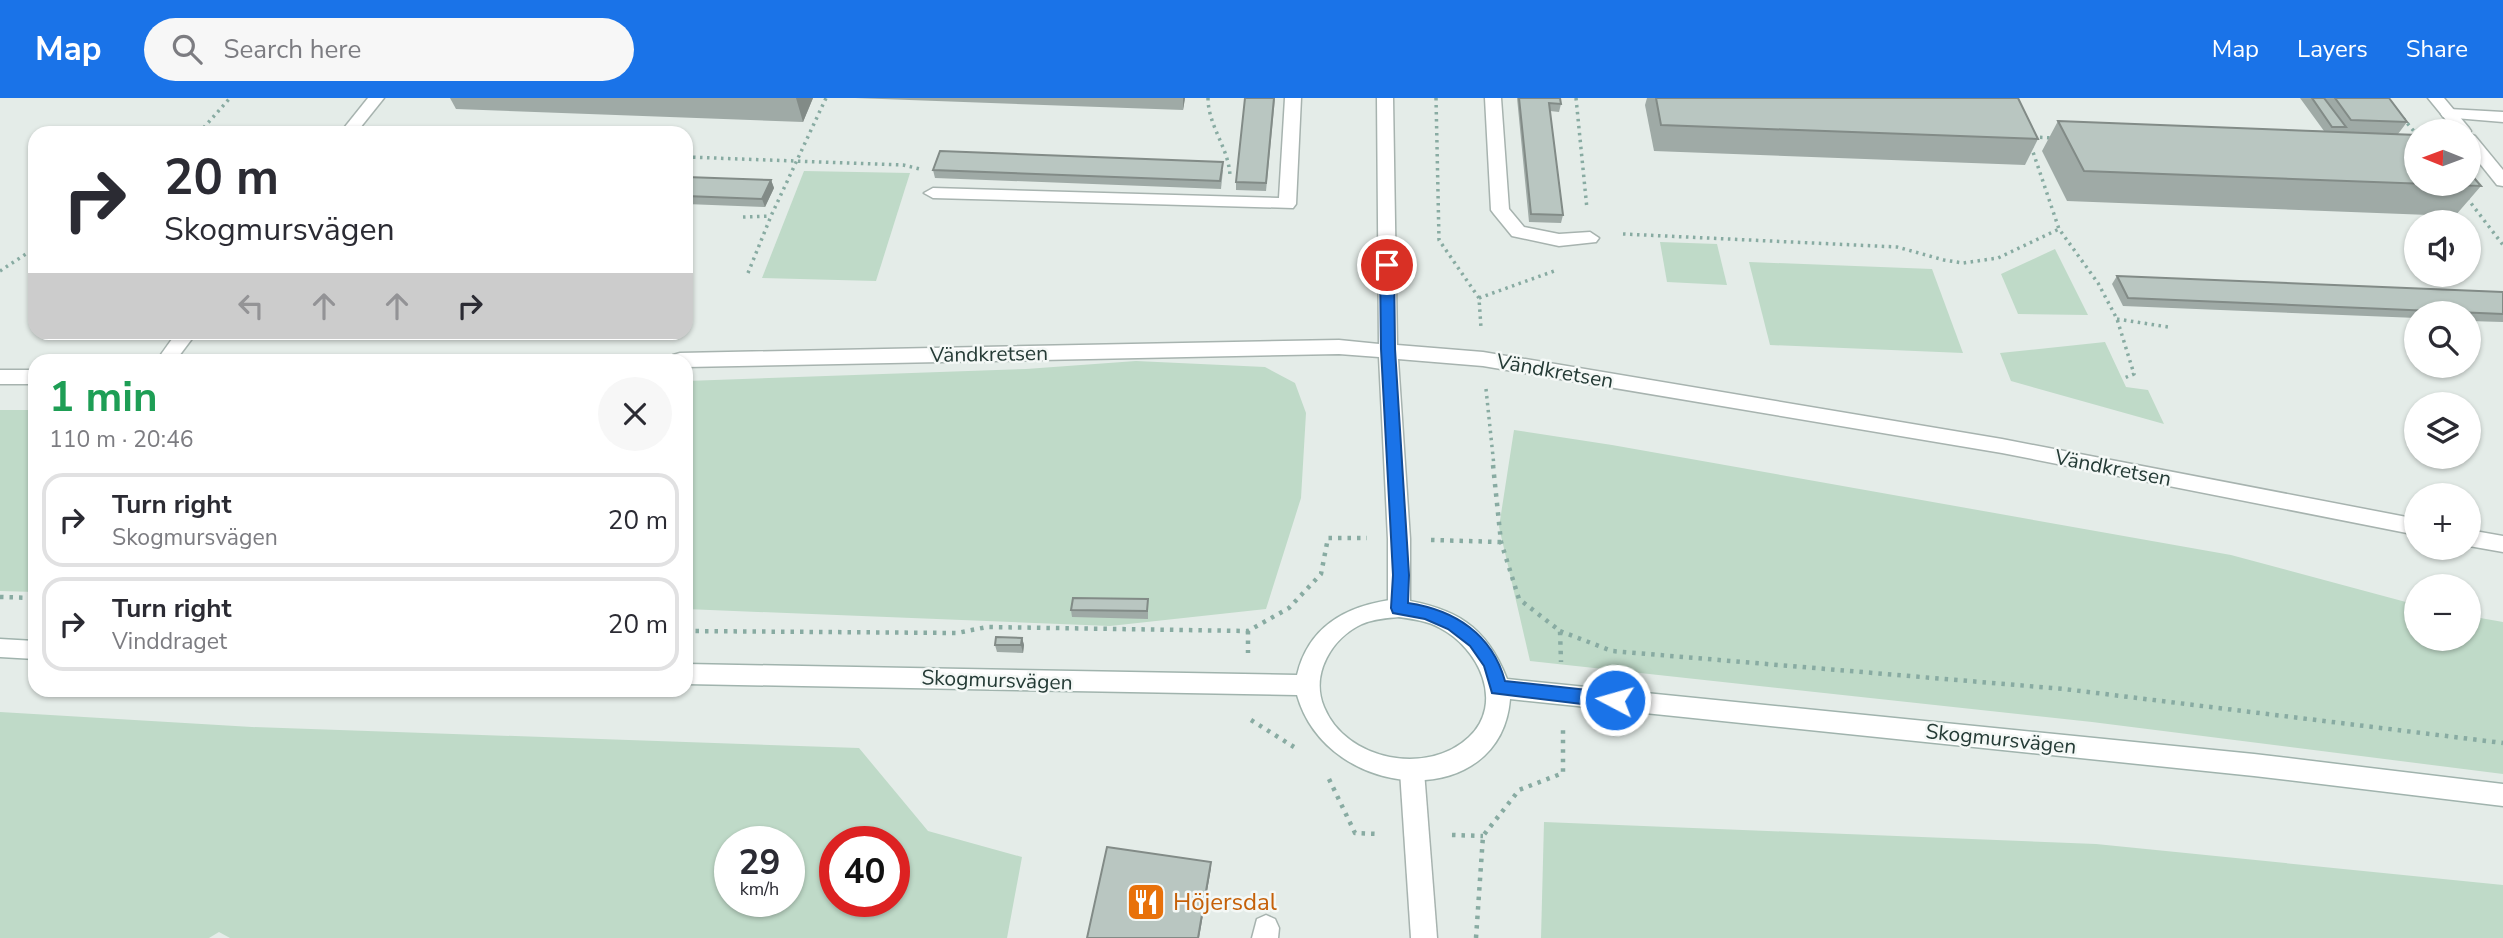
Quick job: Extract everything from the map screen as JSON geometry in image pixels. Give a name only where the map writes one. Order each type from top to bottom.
[{"type":"street","points":[[354,126],[376,98]]},
{"type":"street","points":[[933,193],[1287,204],[1293,98]]},
{"type":"street","points":[[1385,98],[1388,349],[1399,539],[1399,608]]},
{"type":"street","points":[[1493,98],[1500,210],[1518,232],[1559,240],[1590,238]]},
{"type":"street","points":[[2436,98],[2453,119]]},
{"type":"street","points":[[2449,114],[2503,117]]},
{"type":"street","points":[[2482,155],[2503,181]]},
{"type":"street","points":[[171,354],[182,340]]},
{"type":"street","name":"Vändkretsen","points":[[693,360],[1388,349],[1483,359],[2002,446],[2404,524]]},
{"type":"street","points":[[0,377],[28,377]]},
{"type":"street","points":[[2481,540],[2503,544]]},
{"type":"street","points":[[1399,608],[1427,613],[1454,624],[1476,641],[1492,663],[1499,688],[1497,714],[1485,737],[1466,756],[1439,768],[1412,771],[1377,767],[1349,754],[1327,734],[1313,710],[1308,685],[1312,660],[1326,639],[1345,622],[1371,612],[1399,608]]},
{"type":"street","points":[[0,648],[28,650]]},
{"type":"street","name":"Skogmursvägen","points":[[693,674],[1308,685]]},
{"type":"street","name":"Skogmursvägen","points":[[1499,688],[2254,765],[2503,795]]},
{"type":"street","points":[[1412,771],[1424,938]]},
{"type":"path","points":[[206,126],[230,98]]},
{"type":"path","points":[[748,273],[771,216],[826,98]]},
{"type":"path","points":[[1208,98],[1210,121],[1231,162],[1228,202]]},
{"type":"path","points":[[1436,98],[1438,240],[1479,298],[1556,271],[1590,238],[1615,234],[1897,247],[1920,255],[1966,264],[1995,261],[2026,248],[2059,229]]},
{"type":"path","points":[[1576,98],[1590,238]]},
{"type":"path","points":[[2055,138],[2028,137],[2059,229],[2098,283],[2117,319],[2134,374],[2122,379]]},
{"type":"path","points":[[693,157],[903,165],[923,170],[933,193]]},
{"type":"path","points":[[2465,196],[2503,245]]},
{"type":"path","points":[[743,217],[771,216]]},
{"type":"path","points":[[0,271],[28,253]]},
{"type":"path","points":[[2117,319],[2168,327]]},
{"type":"path","points":[[1483,359],[1501,542],[1520,599],[1560,631],[1612,651],[2064,689],[2503,743]]},
{"type":"path","points":[[693,631],[957,633],[988,627],[1248,631],[1289,608],[1321,574],[1328,538],[1501,542]]},
{"type":"path","points":[[0,597],[28,598]]},
{"type":"path","points":[[1476,938],[1483,835],[1519,790],[1563,773],[1560,631]]},
{"type":"green space","points":[[804,171],[910,173],[876,281],[762,278]]},
{"type":"green space","points":[[1660,242],[1717,244],[1727,285],[1667,282]]},
{"type":"green space","points":[[2055,249],[2088,315],[2018,314],[2001,274]]},
{"type":"green space","points":[[1749,262],[1932,269],[1963,353],[1770,345]]},
{"type":"green space","points":[[2105,342],[2126,387],[2148,390],[2164,424],[2011,381],[2000,353]]},
{"type":"green space","points":[[1136,361],[1265,367],[1295,383],[1306,413],[1301,498],[1266,609],[1110,626],[693,609],[693,381],[1026,369]]},
{"type":"green space","points":[[0,410],[28,410],[28,592],[0,591]]},
{"type":"green space","points":[[1514,430],[2231,555],[2404,602],[2404,651],[2481,651],[2481,618],[2503,622],[2503,774],[2092,722],[1530,661],[1499,527]]},
{"type":"green space","points":[[0,712],[252,727],[859,748],[928,831],[1022,857],[1007,938],[230,938],[219,932],[209,938],[0,938]]},
{"type":"green space","points":[[1544,822],[2096,844],[2503,885],[2503,938],[1541,938]]},
{"type":"building","points":[[1245,98],[1274,98],[1266,183],[1236,182]]},
{"type":"building","points":[[1519,98],[1560,98],[1561,104],[1549,103],[1563,215],[1531,214]]},
{"type":"building","points":[[1656,98],[2018,98],[2038,139],[1661,125]]},
{"type":"building","points":[[2312,98],[2324,98],[2346,127],[2332,127]]},
{"type":"building","points":[[2335,98],[2389,98],[2405,119],[2404,122],[2351,120]]},
{"type":"building","points":[[2058,121],[2404,134],[2404,183],[2084,171]]},
{"type":"building","points":[[940,151],[1223,162],[1220,181],[933,170]]},
{"type":"building","points":[[693,177],[771,180],[762,199],[693,196]]},
{"type":"building","points":[[2117,276],[2503,292],[2503,314],[2481,313],[2481,301],[2404,301],[2404,310],[2128,298]]},
{"type":"building","points":[[1073,598],[1148,599],[1147,611],[1071,610]]},
{"type":"building","points":[[996,637],[1022,638],[1021,645],[995,645]]},
{"type":"building","name":"Höjersdal","points":[[1107,847],[1211,862],[1198,938],[1087,938]]},
{"type":"place","name":"Höjersdal","points":[[1146,902]]},
{"type":"route","points":[[1387,265],[1388,349],[1401,575],[1399,608],[1427,613],[1454,624],[1476,641],[1492,663],[1499,688],[1615,700]]}]
